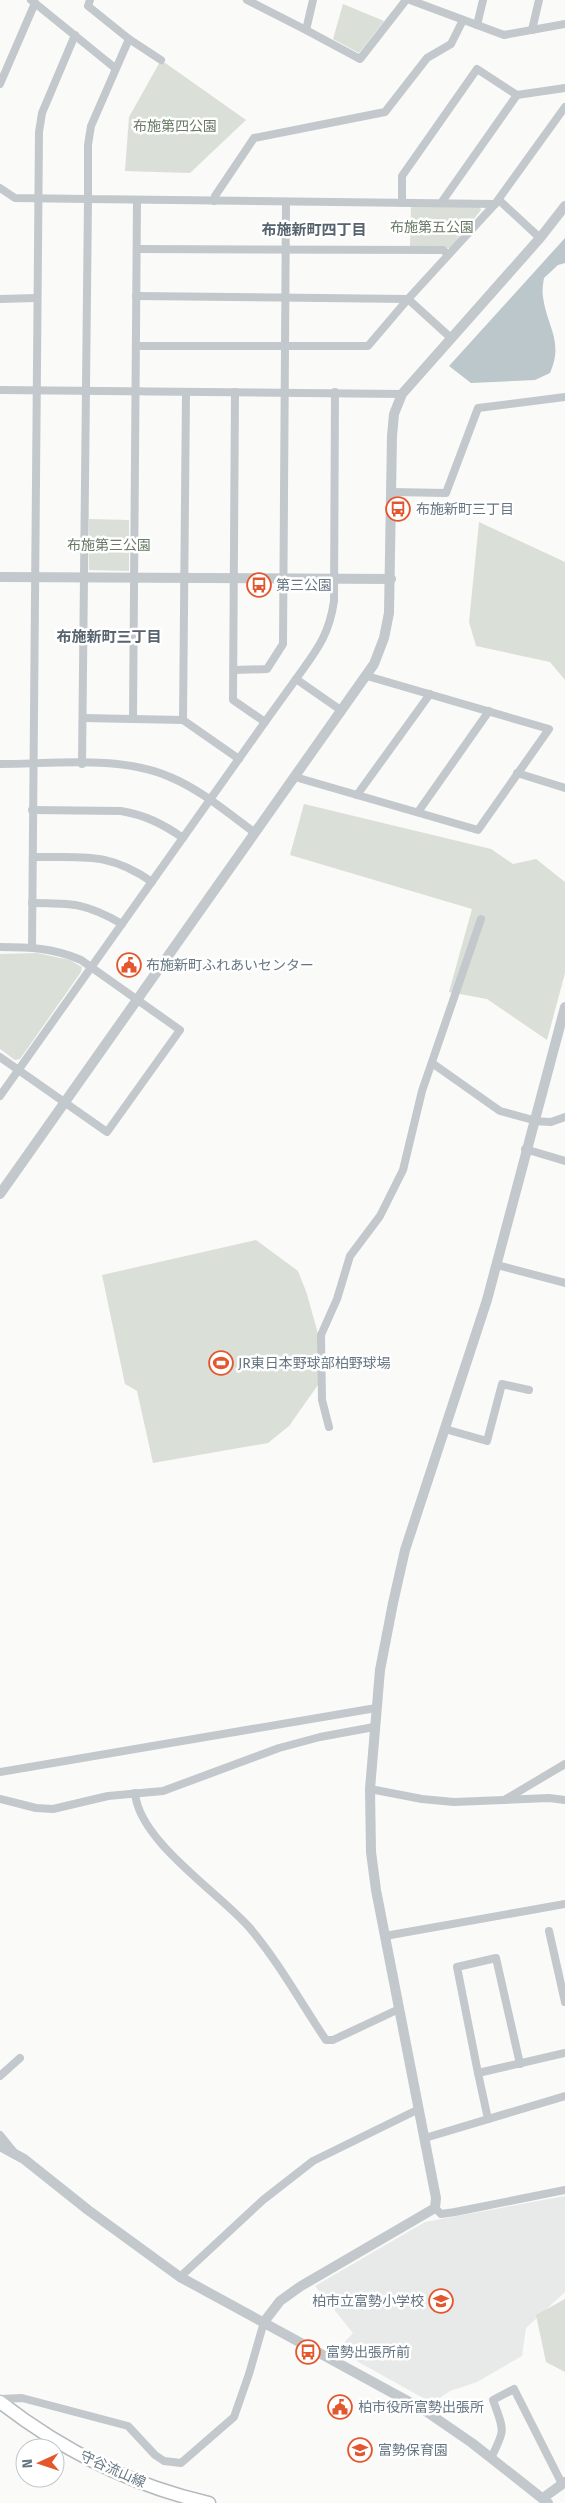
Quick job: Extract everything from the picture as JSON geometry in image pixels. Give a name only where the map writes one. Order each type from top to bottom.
[{"type":"main road","name":"守谷流山線","points":[[0,2400],[40,2431],[98,2464],[154,2487],[209,2503]]},
{"type":"street","points":[[90,0],[88,6],[128,39],[161,60]]},
{"type":"street","points":[[247,0],[256,2],[360,59],[406,0]]},
{"type":"street","points":[[306,30],[313,0]]},
{"type":"street","points":[[410,0],[424,2],[463,20],[504,35],[565,24]]},
{"type":"street","points":[[477,25],[483,0]]},
{"type":"street","points":[[532,30],[539,0]]},
{"type":"street","points":[[0,84],[33,1],[115,68]]},
{"type":"street","points":[[214,201],[215,196],[254,138],[385,112],[427,58],[451,44],[463,20]]},
{"type":"street","points":[[32,947],[38,132],[42,113],[75,35]]},
{"type":"street","points":[[82,764],[88,145],[91,126],[128,39]]},
{"type":"street","points":[[402,203],[402,176],[477,69],[516,95],[565,88]]},
{"type":"street","points":[[441,203],[516,95]]},
{"type":"street","points":[[136,346],[368,346],[448,254],[497,202],[565,107]]},
{"type":"street","points":[[0,188],[15,198],[38,199],[402,203],[497,202],[540,238]]},
{"type":"street","points":[[133,718],[137,201]]},
{"type":"street","points":[[234,670],[267,669],[283,644],[286,202]]},
{"type":"street","points":[[2,1187],[138,1000],[367,676],[384,638],[390,613],[394,414],[402,394],[540,238],[565,206]]},
{"type":"street","points":[[137,249],[443,250],[448,254]]},
{"type":"street","points":[[136,296],[408,299],[451,338]]},
{"type":"street","points":[[0,298],[36,298]]},
{"type":"street","points":[[0,390],[402,394]]},
{"type":"street","points":[[183,720],[186,392]]},
{"type":"street","points":[[235,392],[234,700],[265,722]]},
{"type":"street","points":[[0,1096],[325,637],[331,619],[334,578],[335,392]]},
{"type":"street","points":[[392,492],[446,493],[478,408],[565,397]]},
{"type":"street","points":[[0,577],[391,579]]},
{"type":"street","points":[[295,777],[478,830],[549,729],[367,676]]},
{"type":"street","points":[[296,679],[342,711]]},
{"type":"street","points":[[357,795],[430,694]]},
{"type":"street","points":[[418,812],[489,711]]},
{"type":"street","points":[[83,718],[183,720],[239,759]]},
{"type":"street","points":[[0,764],[124,765],[156,772],[171,777],[209,800],[255,833]]},
{"type":"street","points":[[517,774],[565,788]]},
{"type":"street","points":[[32,810],[122,811],[134,813],[158,822],[183,838]]},
{"type":"street","points":[[32,857],[102,858],[132,868],[152,882]]},
{"type":"street","points":[[32,903],[81,905],[99,911],[122,924]]},
{"type":"street","points":[[329,1427],[322,1400],[321,1335],[337,1299],[350,1256],[380,1216],[398,1182],[432,1063],[481,919]]},
{"type":"street","points":[[0,947],[32,947],[64,952],[92,966],[180,1030],[108,1132],[0,1057]]},
{"type":"street","points":[[565,1007],[525,1149],[497,1265],[405,1550],[380,1670],[370,1789],[371,1852],[385,1936],[436,2198],[435,2208],[440,2214],[565,2190]]},
{"type":"street","points":[[432,1063],[500,1111],[533,1121],[551,1122],[565,1117]]},
{"type":"street","points":[[525,1149],[565,1161]]},
{"type":"street","points":[[497,1265],[565,1283]]},
{"type":"street","points":[[445,1429],[487,1441],[502,1384],[529,1390]]},
{"type":"street","points":[[0,1772],[376,1708]]},
{"type":"street","points":[[0,1799],[53,1810],[135,1793],[163,1791],[279,1748],[320,1737],[374,1727]]},
{"type":"street","points":[[504,1800],[565,1764]]},
{"type":"street","points":[[370,1789],[422,1799],[454,1802],[565,1800]]},
{"type":"street","points":[[135,1793],[136,1800],[146,1821],[164,1848],[250,1928],[326,2040],[333,2040],[399,2009]]},
{"type":"street","points":[[385,1936],[565,1904]]},
{"type":"street","points":[[549,1931],[565,2002]]},
{"type":"street","points":[[488,2119],[457,1967],[496,1958],[520,2064]]},
{"type":"street","points":[[478,2073],[565,2053]]},
{"type":"street","points":[[0,2076],[20,2058]]},
{"type":"street","points":[[425,2138],[565,2096]]},
{"type":"street","points":[[180,2277],[263,2200],[313,2161],[419,2109]]},
{"type":"street","points":[[0,2135],[16,2154]]},
{"type":"street","points":[[0,2146],[16,2154],[180,2277],[424,2410],[546,2501],[563,2483],[514,2389],[493,2400],[502,2426],[502,2436],[490,2458]]},
{"type":"street","points":[[0,2400],[22,2398],[128,2426],[155,2455],[164,2461],[181,2463],[234,2417],[261,2338],[264,2322],[280,2301],[301,2286],[435,2208]]},
{"type":"shaded area","points":[[565,238],[565,263],[558,265],[544,278],[543,285],[545,308],[555,343],[554,362],[550,373],[535,380],[471,383],[449,366]]},
{"type":"shaded area","name":"柏市立富勢小学校","points":[[565,2196],[565,2292],[526,2328],[522,2356],[477,2382],[450,2391],[432,2403],[337,2350],[353,2333],[315,2286],[425,2222]]},
{"type":"green space","points":[[343,4],[384,21],[359,53],[333,39]]},
{"type":"green space","name":"布施第四公園","points":[[161,60],[246,120],[190,173],[125,171],[129,117]]},
{"type":"green space","name":"布施第五公園","points":[[411,206],[480,207],[481,210],[450,248],[410,247]]},
{"type":"green space","name":"布施第三公園","points":[[89,519],[129,520],[129,571],[89,570]]},
{"type":"green space","points":[[479,522],[565,562],[565,680],[550,662],[476,646],[469,622]]},
{"type":"green space","points":[[304,804],[491,849],[513,864],[536,859],[565,882],[565,973],[547,1040],[487,999],[449,992],[472,909],[290,855]]},
{"type":"green space","points":[[37,953],[70,960],[82,967],[81,972],[20,1059],[15,1060],[0,1049],[0,954]]},
{"type":"green space","name":"JR東日本野球部柏野球場","points":[[256,1240],[298,1271],[307,1294],[321,1345],[320,1382],[289,1426],[268,1443],[153,1463],[137,1391],[125,1384],[102,1275]]},
{"type":"green space","points":[[565,2299],[565,2372],[546,2362],[536,2315]]},
{"type":"place","name":"布施新町三丁目","points":[[398,509]]},
{"type":"place","name":"第三公園","points":[[259,585]]},
{"type":"place","name":"布施新町ふれあいセンター","points":[[129,965]]},
{"type":"place","name":"JR東日本野球部柏野球場","points":[[221,1363]]},
{"type":"place","name":"柏市立富勢小学校","points":[[441,2301]]},
{"type":"place","name":"富勢出張所前","points":[[308,2352]]},
{"type":"place","name":"柏市役所富勢出張所","points":[[340,2407]]},
{"type":"place","name":"富勢保育園","points":[[360,2450]]},
{"type":"district","name":"布施新町四丁目","points":[[314,230]]},
{"type":"district","name":"布施新町三丁目","points":[[109,637]]}]
